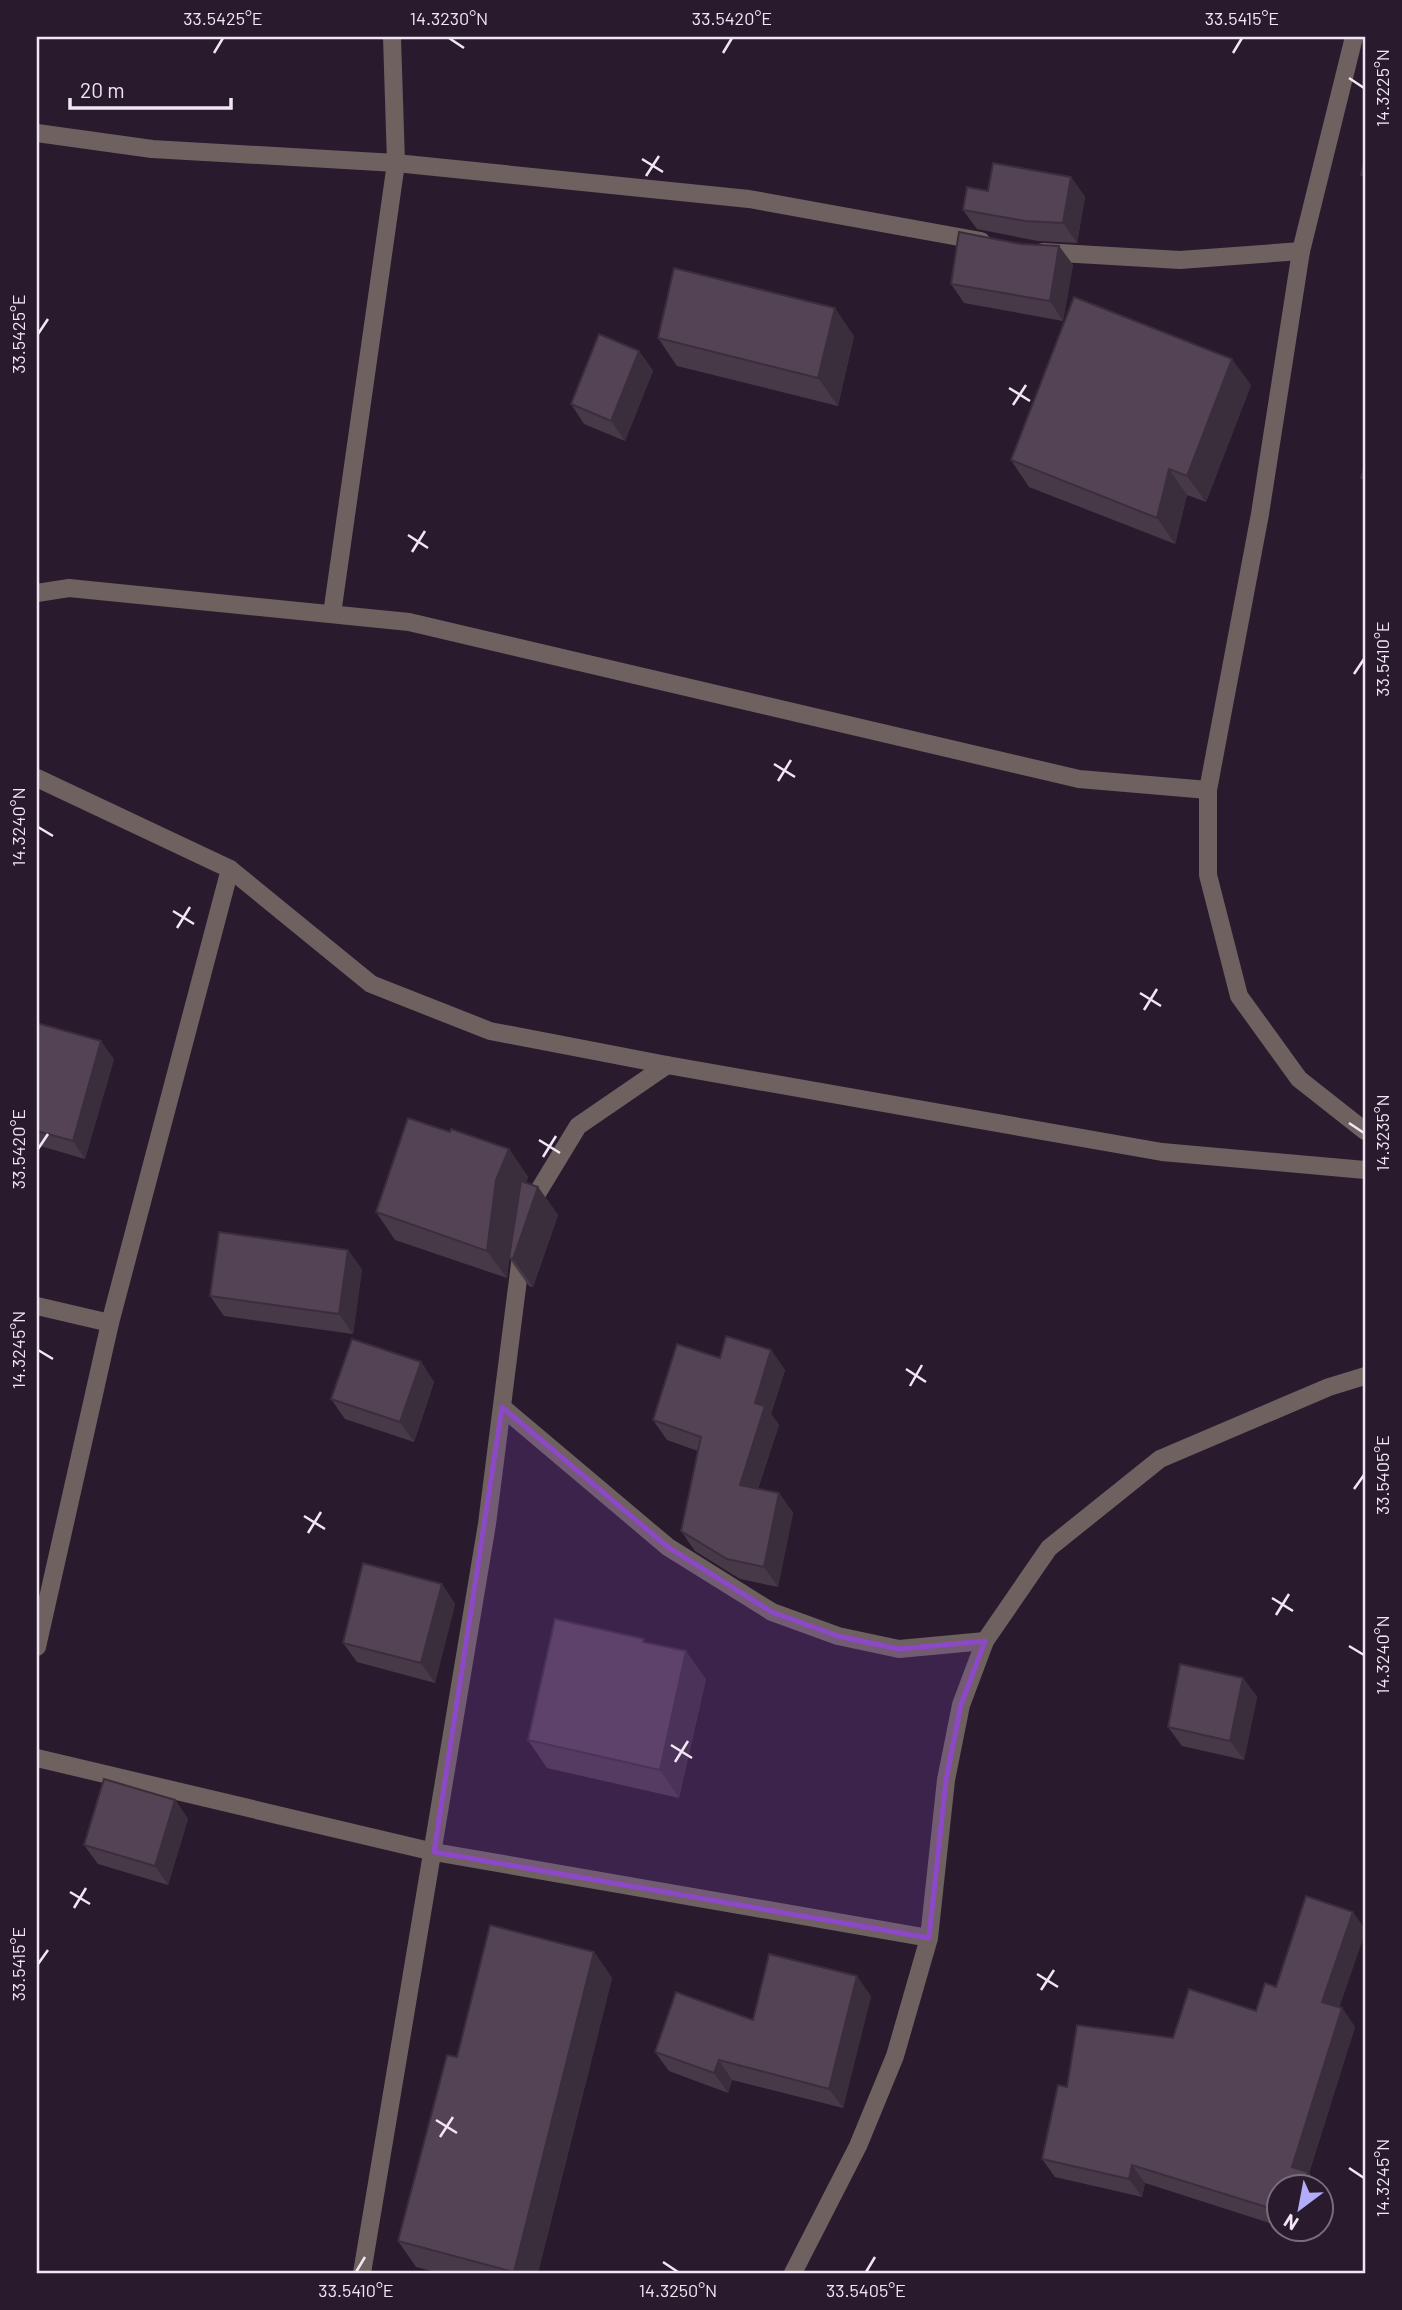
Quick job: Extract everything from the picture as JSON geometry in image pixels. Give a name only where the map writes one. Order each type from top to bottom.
[{"type":"street","points":[[332,614],[396,163],[392,37]]},
{"type":"street","points":[[1354,37],[1301,251],[1261,514],[1208,790],[1208,876],[1239,996],[1299,1079],[1365,1131]]},
{"type":"street","points":[[37,133],[152,149],[396,163],[749,199],[996,244]]},
{"type":"street","points":[[1024,249],[1180,260],[1301,251]]},
{"type":"street","points":[[37,593],[69,588],[409,622],[1079,779],[1208,790]]},
{"type":"street","points":[[37,778],[230,869],[371,984],[490,1031],[667,1065],[1163,1152],[1365,1170]]},
{"type":"street","points":[[37,1647],[110,1323],[230,869]]},
{"type":"street","points":[[362,2273],[487,1524],[527,1209],[578,1126],[667,1065]]},
{"type":"street","points":[[37,1306],[110,1323]]},
{"type":"street","points":[[793,2273],[858,2146],[895,2056],[929,1938],[946,1780],[961,1705],[985,1641],[1049,1548],[1160,1459],[1329,1387],[1365,1376]]},
{"type":"street","points":[[502,1407],[668,1547],[772,1612],[838,1636],[899,1649],[985,1641]]},
{"type":"street","points":[[37,1758],[433,1852],[929,1938]]},
{"type":"highlighted area","points":[[502,1407],[668,1547],[772,1612],[838,1636],[899,1649],[985,1641],[961,1705],[946,1780],[929,1938],[434,1852]]},
{"type":"building","points":[[1365,159],[1365,176],[1361,175]]},
{"type":"building","points":[[993,163],[1071,177],[1063,223],[1025,221],[963,210],[967,187],[988,191]]},
{"type":"building","points":[[959,232],[1021,244],[1059,246],[1050,301],[951,284]]},
{"type":"building","points":[[674,268],[835,308],[818,378],[658,338]]},
{"type":"building","points":[[1074,297],[1232,359],[1187,476],[1169,469],[1157,518],[1011,460]]},
{"type":"building","points":[[599,334],[639,351],[611,421],[571,404]]},
{"type":"building","points":[[37,1023],[101,1041],[73,1141],[37,1131]]},
{"type":"building","points":[[408,1118],[450,1132],[451,1129],[509,1149],[496,1180],[487,1251],[376,1212]]},
{"type":"building","points":[[521,1181],[538,1187],[513,1259],[509,1258]]},
{"type":"building","points":[[219,1232],[348,1250],[339,1314],[210,1296]]},
{"type":"building","points":[[726,1336],[771,1350],[755,1403],[765,1406],[740,1485],[779,1493],[764,1567],[727,1559],[681,1531],[701,1437],[653,1420],[677,1344],[720,1358]]},
{"type":"building","points":[[352,1339],[421,1362],[400,1422],[331,1399]]},
{"type":"building","points":[[363,1563],[442,1584],[421,1663],[343,1643]]},
{"type":"building","points":[[555,1619],[686,1651],[660,1770],[528,1740]]},
{"type":"building","points":[[1180,1664],[1243,1678],[1230,1741],[1168,1727]]},
{"type":"building","points":[[104,1779],[175,1800],[155,1866],[84,1845]]},
{"type":"building","points":[[1306,1896],[1353,1912],[1322,2002],[1342,2008],[1292,2167],[1308,2174],[1266,2174],[1266,2207],[1132,2165],[1129,2179],[1042,2159],[1058,2085],[1067,2087],[1077,2025],[1173,2038],[1189,1989],[1256,2011],[1265,1983],[1276,1987]]},
{"type":"building","points":[[490,1925],[594,1952],[514,2272],[398,2241],[447,2055],[457,2057]]},
{"type":"building","points":[[769,1954],[857,1976],[829,2089],[719,2060],[714,2073],[655,2052],[676,1992],[753,2020]]}]
